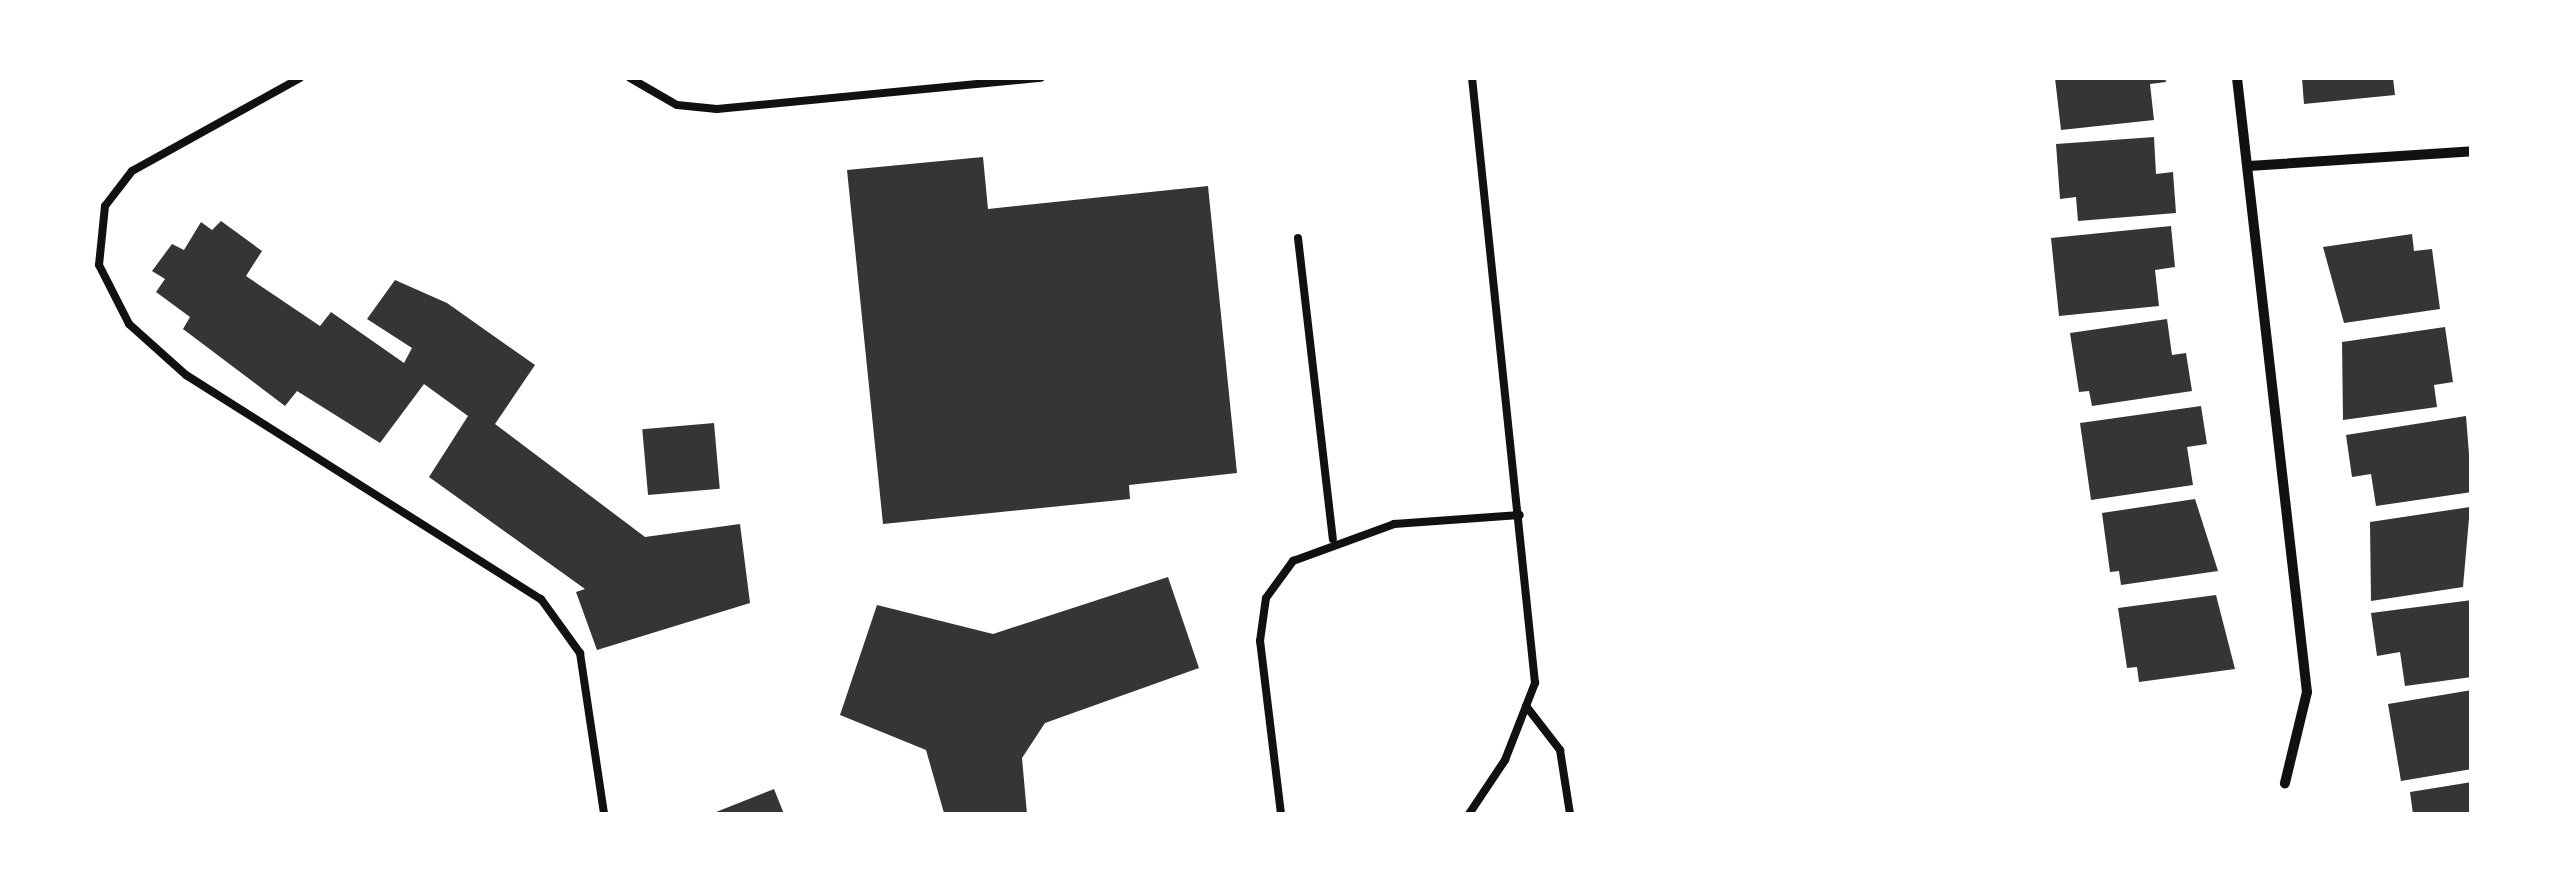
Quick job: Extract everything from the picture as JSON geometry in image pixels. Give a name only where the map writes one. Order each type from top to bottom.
[{"type":"street","points":[[2237,78],[2307,692],[2285,783]]},
{"type":"street","points":[[2249,166],[2472,152]]},
{"type":"lane","points":[[300,78],[132,171],[104,206],[99,265],[129,324],[186,375],[540,598],[580,653],[604,814]]},
{"type":"lane","points":[[630,78],[677,105],[717,109],[1041,78]]},
{"type":"lane","points":[[1469,814],[1535,682],[1472,78]]},
{"type":"lane","points":[[1298,238],[1333,539]]},
{"type":"lane","points":[[1281,814],[1260,641],[1266,598],[1293,560],[1333,539],[1520,514]]},
{"type":"lane","points":[[1526,706],[1560,750],[1570,814]]},
{"type":"building","points":[[2055,78],[2165,78],[2166,82],[2150,84],[2154,120],[2061,130]]},
{"type":"building","points":[[2302,78],[2393,78],[2395,95],[2304,104]]},
{"type":"building","points":[[2154,137],[2156,174],[2173,172],[2176,213],[2078,221],[2076,197],[2060,199],[2056,144]]},
{"type":"building","points":[[983,157],[988,209],[1208,186],[1237,473],[1129,485],[1130,499],[883,524],[847,170]]},
{"type":"building","points":[[221,221],[262,251],[246,276],[320,326],[331,312],[404,363],[412,348],[367,319],[395,280],[447,303],[535,365],[495,424],[645,537],[740,524],[750,603],[597,650],[576,592],[585,589],[429,477],[468,416],[424,384],[380,443],[297,391],[285,406],[183,329],[190,317],[156,292],[165,279],[152,271],[172,244],[184,250],[201,222],[212,230]]},
{"type":"building","points":[[2171,226],[2175,267],[2155,270],[2159,306],[2059,316],[2051,238]]},
{"type":"building","points":[[2412,234],[2414,251],[2432,249],[2440,309],[2344,323],[2323,247]]},
{"type":"building","points":[[2167,319],[2172,355],[2186,353],[2192,391],[2092,406],[2089,391],[2079,392],[2070,333]]},
{"type":"building","points":[[2445,327],[2453,382],[2434,385],[2437,407],[2343,420],[2342,342]]},
{"type":"building","points":[[2201,406],[2207,444],[2187,447],[2193,485],[2091,500],[2080,423]]},
{"type":"building","points":[[2466,416],[2472,492],[2376,506],[2371,474],[2352,477],[2346,435]]},
{"type":"building","points":[[714,423],[720,489],[648,495],[642,429]]},
{"type":"building","points":[[2195,499],[2218,571],[2121,585],[2119,571],[2110,572],[2102,513]]},
{"type":"building","points":[[2470,507],[2463,587],[2371,601],[2370,522]]},
{"type":"building","points":[[1168,577],[1199,668],[1045,723],[1022,758],[1027,814],[944,813],[926,750],[840,715],[877,605],[993,634]]},
{"type":"building","points":[[2216,595],[2235,669],[2139,682],[2137,667],[2127,668],[2118,608]]},
{"type":"building","points":[[2472,600],[2472,677],[2405,686],[2400,652],[2377,656],[2371,613]]},
{"type":"building","points":[[2472,690],[2472,769],[2401,781],[2388,704]]},
{"type":"building","points":[[2472,782],[2472,814],[2413,814],[2410,792]]},
{"type":"building","points":[[774,789],[784,814],[711,814]]}]
